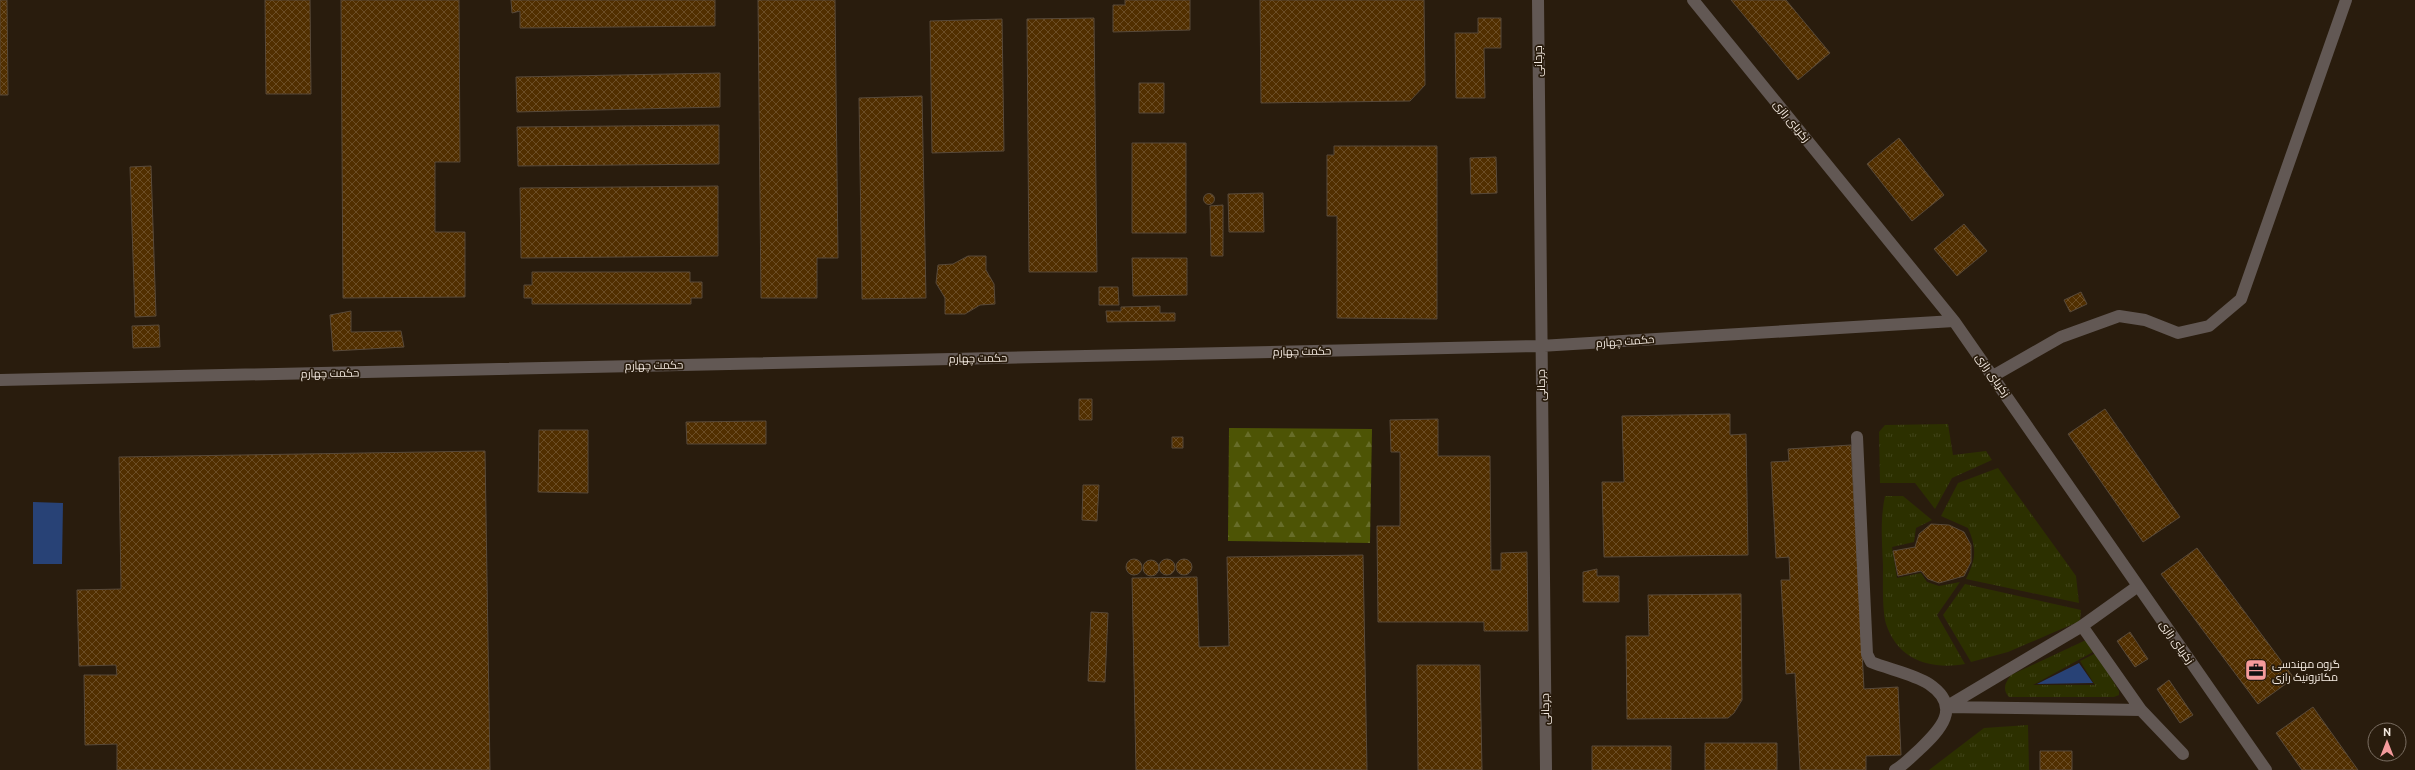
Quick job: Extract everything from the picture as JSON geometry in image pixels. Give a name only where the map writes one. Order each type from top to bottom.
[{"type":"street","name":"جرجانی","points":[[1538,0],[1540,346],[1546,770]]},
{"type":"street","name":"زکریای رازی","points":[[1694,0],[1954,320],[2266,770]]},
{"type":"street","points":[[1993,376],[2061,337],[2119,316],[2145,320],[2178,333],[2209,326],[2240,299],[2346,0]]},
{"type":"street","name":"حکمت چهارم","points":[[0,380],[1540,346],[1954,320]]},
{"type":"street","points":[[1857,437],[1867,654],[1871,662],[1928,683],[1939,692],[1946,707],[1945,719],[1937,733],[1895,770]]},
{"type":"street","points":[[1946,707],[2082,626],[2138,586]]},
{"type":"street","points":[[2082,626],[2141,710],[2183,754]]},
{"type":"street","points":[[1946,707],[2141,710]]},
{"type":"green space","points":[[1948,424],[1953,455],[1986,451],[1992,460],[1952,478],[1935,509],[1915,483],[1880,483],[1879,432],[1885,425]]},
{"type":"green space","points":[[1229,428],[1372,429],[1370,543],[1228,541]]},
{"type":"green space","points":[[1998,468],[2076,576],[2079,603],[1966,579],[1972,566],[1974,554],[1971,535],[1968,528],[1941,516],[1958,483]]},
{"type":"green space","points":[[1885,496],[1903,496],[1932,520],[1916,528],[1914,542],[1892,547],[1897,578],[1921,573],[1927,582],[1939,586],[1960,582],[1937,615],[1965,664],[1940,665],[1917,660],[1898,646],[1891,636],[1886,624],[1883,604],[1882,513]]},
{"type":"green space","points":[[1965,584],[2081,610],[2080,621],[2008,652],[1971,662],[1943,615]]},
{"type":"green space","points":[[2086,640],[2093,652],[2033,685],[2095,685],[2080,661],[2096,653],[2119,691],[2119,695],[2114,697],[2009,697],[2005,686],[2011,675]]},
{"type":"green space","points":[[2028,725],[2029,770],[1929,770],[1984,728]]},
{"type":"water","points":[[33,502],[63,503],[62,564],[33,564]]},
{"type":"water","points":[[2079,663],[2093,683],[2037,684]]},
{"type":"building","points":[[0,0],[7,0],[8,95],[0,95]]},
{"type":"building","points":[[265,0],[310,0],[311,94],[266,94]]},
{"type":"building","points":[[341,0],[459,0],[460,162],[435,162],[435,232],[465,232],[465,297],[343,298]]},
{"type":"building","points":[[511,0],[715,0],[715,26],[520,28],[520,11],[512,13]]},
{"type":"building","points":[[758,0],[835,0],[838,258],[817,258],[817,298],[761,298]]},
{"type":"building","points":[[1125,0],[1190,0],[1190,30],[1113,32],[1113,5],[1125,5]]},
{"type":"building","points":[[1260,0],[1424,0],[1425,85],[1410,101],[1261,103]]},
{"type":"building","points":[[1731,0],[1786,0],[1830,53],[1798,80]]},
{"type":"building","points":[[1094,18],[1097,272],[1029,272],[1027,19]]},
{"type":"building","points":[[1478,18],[1501,18],[1501,48],[1484,48],[1485,98],[1456,98],[1455,33],[1478,33]]},
{"type":"building","points":[[1002,19],[1004,151],[932,153],[930,21]]},
{"type":"building","points":[[720,73],[720,107],[517,112],[516,77]]},
{"type":"building","points":[[1139,83],[1164,83],[1164,113],[1139,113]]},
{"type":"building","points":[[922,96],[926,298],[862,299],[859,98]]},
{"type":"building","points":[[719,125],[719,164],[518,166],[517,127]]},
{"type":"building","points":[[1899,138],[1944,195],[1912,221],[1867,164]]},
{"type":"building","points":[[1132,143],[1186,143],[1186,233],[1132,233]]},
{"type":"building","points":[[1334,146],[1437,146],[1437,319],[1337,318],[1337,216],[1327,216],[1327,155],[1334,155]]},
{"type":"building","points":[[1496,157],[1497,193],[1471,194],[1470,158]]},
{"type":"building","points":[[151,166],[156,316],[135,317],[130,167]]},
{"type":"building","points":[[718,186],[718,256],[521,258],[520,188]]},
{"type":"building","points":[[1209,193],[1213,195],[1215,199],[1213,203],[1209,205],[1205,203],[1203,199],[1205,195]]},
{"type":"building","points":[[1263,193],[1264,232],[1229,232],[1228,194]]},
{"type":"building","points":[[1223,205],[1223,256],[1211,256],[1210,206]]},
{"type":"building","points":[[1964,224],[1987,251],[1957,276],[1934,249]]},
{"type":"building","points":[[968,256],[986,256],[986,270],[994,284],[995,304],[980,305],[965,314],[945,314],[945,298],[936,283],[938,265],[953,264]]},
{"type":"building","points":[[1132,258],[1187,258],[1187,295],[1133,296]]},
{"type":"building","points":[[532,272],[690,272],[690,282],[702,282],[702,298],[691,298],[691,304],[532,304],[532,298],[524,298],[524,285],[532,285]]},
{"type":"building","points":[[1099,287],[1118,287],[1119,305],[1099,305]]},
{"type":"building","points":[[2081,292],[2087,304],[2070,312],[2064,300]]},
{"type":"building","points":[[1160,306],[1160,313],[1175,313],[1175,321],[1107,322],[1106,311],[1121,311],[1121,307]]},
{"type":"building","points":[[351,311],[351,332],[401,331],[404,347],[333,351],[330,315]]},
{"type":"building","points":[[159,325],[160,347],[133,348],[132,326]]},
{"type":"building","points":[[1079,399],[1092,399],[1092,420],[1079,420]]},
{"type":"building","points":[[2105,409],[2180,517],[2143,542],[2068,434]]},
{"type":"building","points":[[1730,414],[1730,435],[1746,434],[1748,555],[1604,557],[1602,482],[1624,482],[1622,416]]},
{"type":"building","points":[[1438,419],[1438,456],[1490,456],[1491,570],[1501,570],[1501,553],[1527,552],[1528,631],[1484,631],[1484,622],[1378,622],[1377,526],[1400,526],[1400,452],[1391,452],[1390,420]]},
{"type":"building","points":[[766,421],[766,444],[687,444],[686,422]]},
{"type":"building","points":[[539,430],[588,430],[588,493],[538,492]]},
{"type":"building","points":[[1172,437],[1183,437],[1183,448],[1172,448]]},
{"type":"building","points":[[1851,445],[1864,689],[1898,687],[1901,755],[1866,756],[1866,770],[1800,770],[1795,673],[1786,674],[1781,580],[1790,580],[1789,557],[1776,558],[1771,462],[1789,461],[1788,449]]},
{"type":"building","points":[[485,451],[490,770],[117,770],[117,744],[85,745],[84,675],[117,675],[116,665],[79,666],[77,590],[121,589],[119,457]]},
{"type":"building","points":[[1083,485],[1099,485],[1097,521],[1082,520]]},
{"type":"building","points":[[1931,524],[1949,525],[1964,532],[1971,545],[1971,562],[1964,576],[1939,583],[1928,579],[1921,571],[1898,576],[1893,551],[1915,547],[1919,534]]},
{"type":"building","points":[[2197,548],[2294,678],[2258,704],[2161,574]]},
{"type":"building","points":[[1363,555],[1367,770],[1136,770],[1132,578],[1197,577],[1199,647],[1229,646],[1227,557]]},
{"type":"building","points":[[1131,559],[1137,559],[1142,564],[1140,573],[1137,575],[1131,575],[1126,570],[1126,564]]},
{"type":"building","points":[[1167,559],[1174,564],[1175,567],[1170,574],[1167,575],[1160,570],[1159,567],[1164,560]]},
{"type":"building","points":[[1184,559],[1191,564],[1192,567],[1187,574],[1184,575],[1177,570],[1176,567],[1181,560]]},
{"type":"building","points":[[1151,560],[1157,562],[1159,568],[1157,574],[1151,576],[1145,574],[1143,568],[1145,562]]},
{"type":"building","points":[[1597,569],[1597,576],[1619,576],[1619,602],[1583,602],[1583,572]]},
{"type":"building","points":[[1741,594],[1742,700],[1734,713],[1728,718],[1627,719],[1626,636],[1649,636],[1648,595]]},
{"type":"building","points":[[1091,612],[1108,613],[1105,682],[1088,681]]},
{"type":"building","points":[[2130,632],[2148,659],[2135,667],[2117,641]]},
{"type":"building","points":[[1417,665],[1480,665],[1482,770],[1418,770]]},
{"type":"building","points":[[2169,680],[2193,715],[2180,723],[2157,689]]},
{"type":"building","points":[[2313,707],[2358,770],[2302,770],[2276,733]]},
{"type":"building","points":[[1705,743],[1777,743],[1777,770],[1705,770]]},
{"type":"building","points":[[1592,746],[1671,746],[1671,770],[1592,770]]},
{"type":"building","points":[[2040,751],[2072,751],[2072,770],[2040,770]]},
{"type":"place","name":"گروه مهندسی مکاترونیک رازی","points":[[2256,670]]}]
